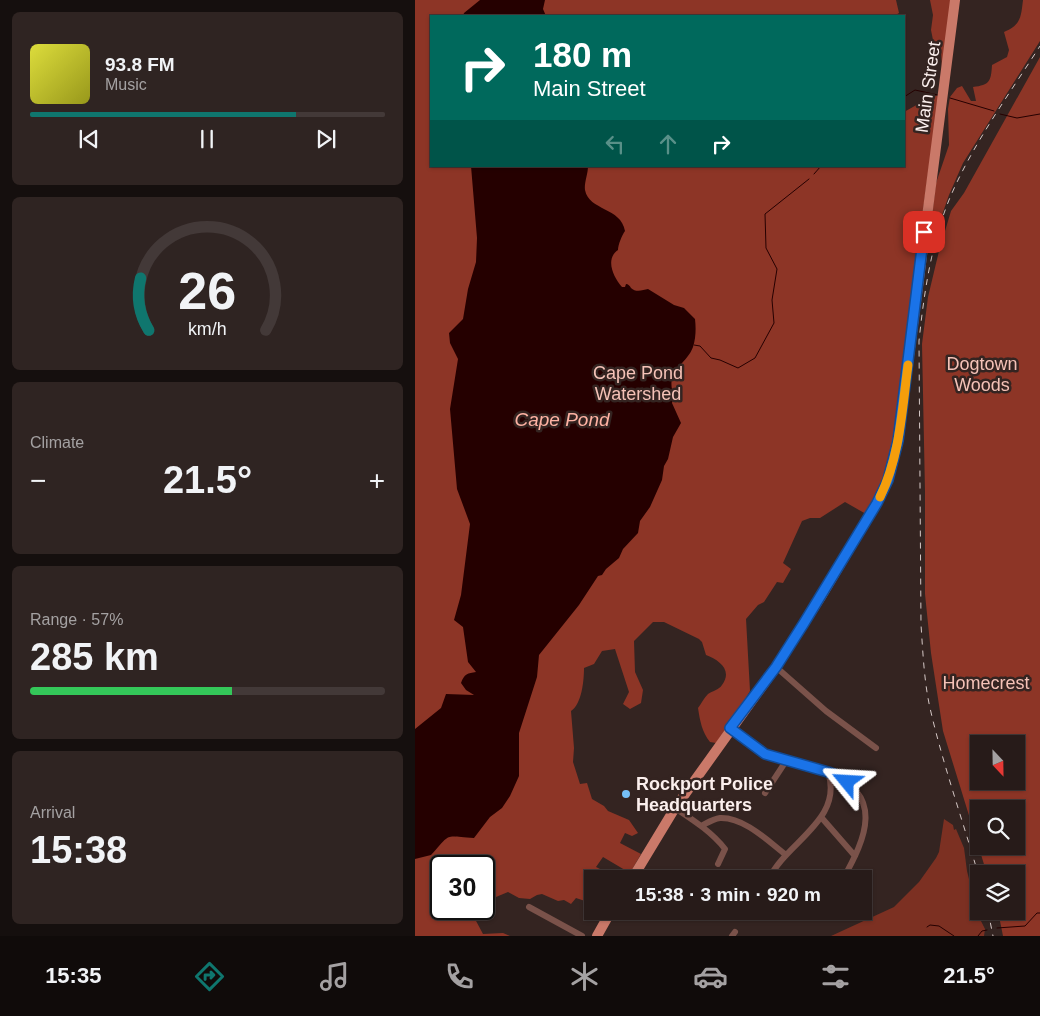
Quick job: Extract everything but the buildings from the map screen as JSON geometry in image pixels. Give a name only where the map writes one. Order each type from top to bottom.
[{"type":"main road","name":"Main Street","points":[[637,870],[675,808],[730,728],[776,667],[822,595],[877,503],[888,480],[898,441],[955,0]]},
{"type":"main road","points":[[597,936],[606,920]]},
{"type":"street","points":[[776,667],[827,711],[876,748]]},
{"type":"street","points":[[730,728],[765,754],[786,761],[801,763],[839,776],[854,790],[865,805],[866,823],[855,856],[848,870]]},
{"type":"street","points":[[765,793],[786,761]]},
{"type":"street","points":[[775,870],[786,855],[813,828],[821,817],[830,799],[831,780],[828,772]]},
{"type":"street","points":[[675,808],[717,839],[725,849],[718,864]]},
{"type":"street","points":[[821,817],[855,856]]},
{"type":"street","points":[[701,826],[719,818],[729,819],[748,827],[786,855]]},
{"type":"street","points":[[529,907],[582,936]]},
{"type":"shaded area","points":[[944,819],[953,825],[954,830],[956,829],[964,848],[970,883],[970,920],[980,920],[985,929],[984,936],[831,936],[866,920],[872,920],[872,917],[894,907],[919,882],[939,852]]},
{"type":"green space","name":"Cape Pond Watershed","points":[[415,0],[896,0],[899,13],[896,15],[430,15],[430,167],[905,167],[905,111],[929,98],[939,95],[913,282],[892,454],[881,486],[866,514],[845,502],[820,518],[810,518],[802,521],[783,563],[791,569],[783,583],[777,582],[764,602],[758,605],[746,619],[750,691],[716,743],[710,742],[705,734],[698,708],[708,694],[721,687],[726,675],[720,663],[706,655],[702,642],[699,639],[664,622],[653,622],[634,641],[635,672],[643,690],[641,703],[630,709],[623,704],[629,692],[615,649],[602,651],[594,664],[584,668],[580,697],[575,708],[571,711],[574,748],[573,762],[580,784],[587,783],[592,799],[604,806],[608,811],[629,820],[638,833],[632,836],[625,833],[620,843],[641,854],[632,870],[625,870],[603,857],[596,867],[602,870],[584,870],[584,901],[576,898],[571,904],[542,894],[530,899],[519,898],[508,892],[495,897],[495,855],[430,855],[430,920],[476,920],[483,934],[503,933],[510,936],[415,936]]},
{"type":"green space","points":[[930,0],[952,0],[942,69],[941,51],[933,40],[931,30],[933,15]]},
{"type":"green space","points":[[1023,0],[1040,0],[1040,41],[963,163],[949,195],[933,241],[929,240],[936,183],[949,145],[948,109],[950,97],[957,88],[962,86],[971,101],[976,101],[973,87],[983,85],[989,81],[992,65],[1007,57],[1009,50],[1004,32],[1014,26],[1019,20]]},
{"type":"green space","name":"Dogtown Woods","points":[[1040,57],[1040,936],[1003,936],[1000,920],[1025,920],[1025,865],[984,865],[981,855],[1025,855],[1025,800],[970,800],[970,819],[943,731],[931,653],[925,594],[922,344],[928,297],[951,211],[964,193]]},
{"type":"water","points":[[480,0],[545,0],[543,9],[546,15],[463,15]]},
{"type":"water","name":"Cape Pond","points":[[471,167],[588,167],[585,190],[588,197],[598,206],[618,217],[625,231],[611,263],[613,273],[622,287],[625,287],[626,284],[635,290],[648,289],[674,305],[684,308],[695,319],[696,329],[693,347],[677,369],[672,380],[674,396],[672,403],[681,423],[673,437],[668,459],[664,466],[662,480],[650,507],[640,521],[638,533],[623,549],[619,558],[602,575],[598,576],[579,605],[539,655],[537,677],[519,733],[519,776],[510,796],[502,808],[490,817],[474,838],[449,837],[431,855],[415,859],[415,729],[441,708],[446,694],[474,695],[466,690],[461,683],[467,674],[476,672],[468,662],[463,627],[454,620],[461,595],[470,524],[457,489],[450,409],[458,359],[450,343],[449,333],[463,319],[468,289],[476,262],[477,238]]},
{"type":"waterway","points":[[905,96],[915,90],[938,95]]},
{"type":"waterway","points":[[950,98],[994,111]]},
{"type":"waterway","points":[[1000,114],[1017,118],[1040,114]]},
{"type":"waterway","points":[[814,174],[820,167]]},
{"type":"waterway","points":[[694,345],[700,346],[711,358],[738,368],[755,358],[774,323],[772,300],[777,269],[766,248],[765,214],[809,179]]},
{"type":"waterway","points":[[997,928],[1025,926],[1037,913],[1040,913]]},
{"type":"waterway","points":[[927,927],[930,925],[939,926],[954,936]]},
{"type":"waterway","points":[[978,936],[982,931],[987,930]]},
{"type":"railway","points":[[975,865],[941,751],[930,708],[925,677],[921,625],[919,341],[929,269],[937,234],[949,200],[979,140],[1040,46]]},
{"type":"railway","points":[[990,920],[993,936]]},
{"type":"slow traffic","points":[[880,497],[888,480],[898,441],[908,365]]},
{"type":"place","name":"Rockport Police Headquarters","points":[[626,794]]},
{"type":"route","points":[[847,782],[839,776],[828,772],[765,754],[730,728],[776,667],[877,503],[888,480],[898,441],[924,232]]},
{"type":"park label","name":"Homecrest","points":[[986,683]]}]
